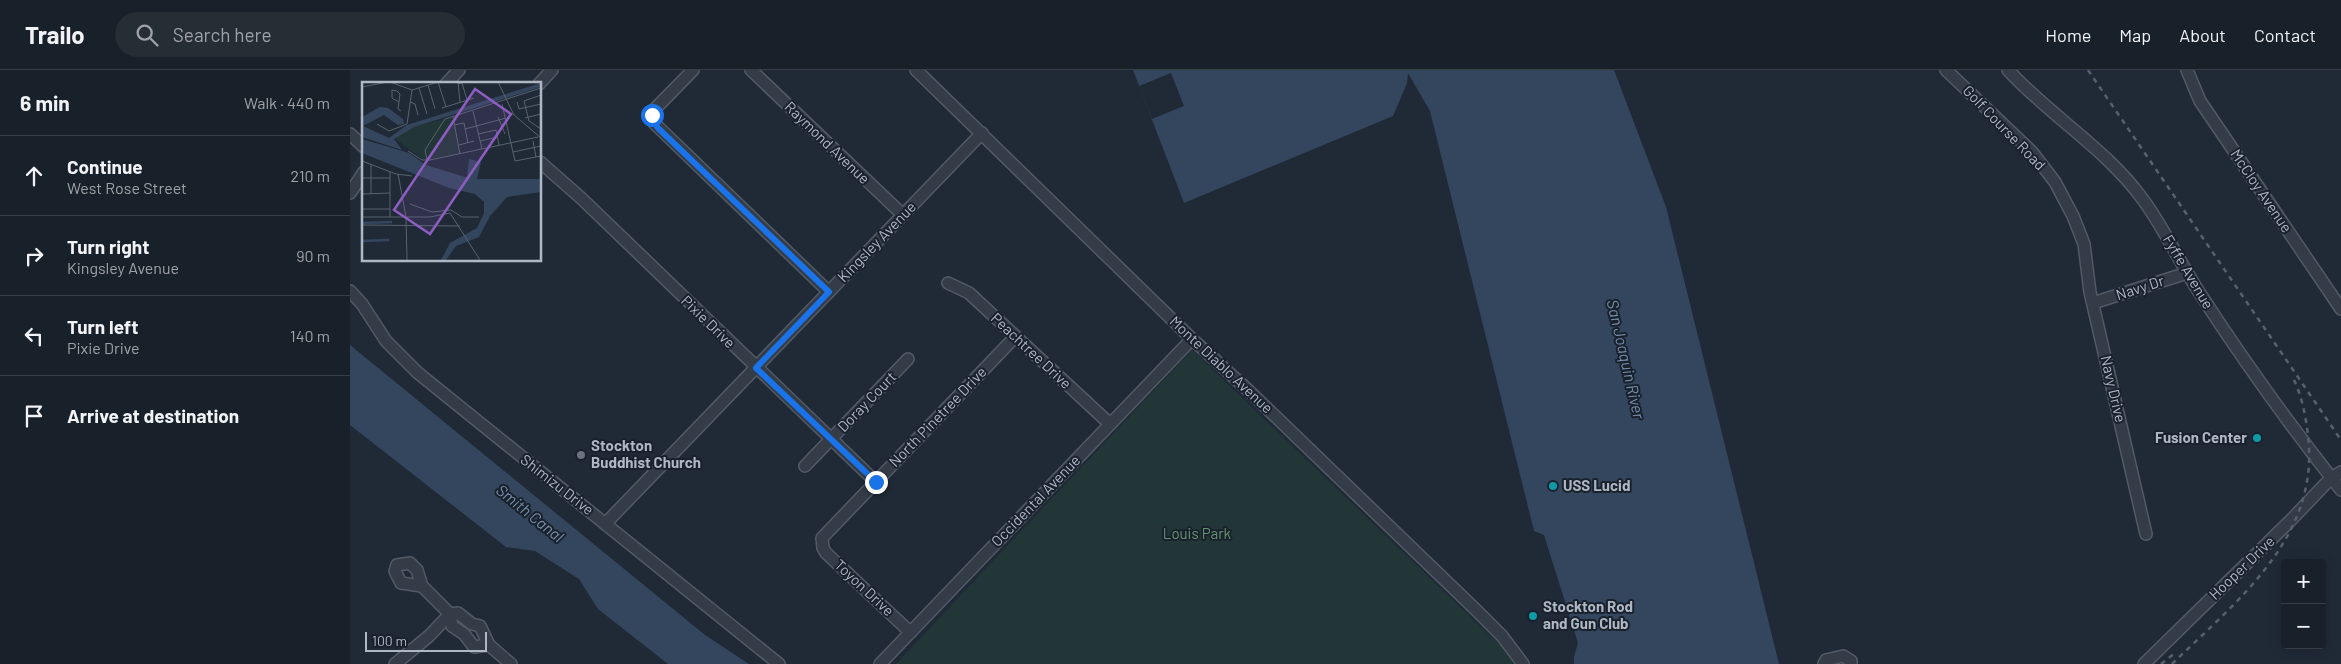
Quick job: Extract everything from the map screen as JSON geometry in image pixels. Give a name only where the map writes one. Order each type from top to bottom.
[{"type":"street","points":[[448,82],[459,70]]},
{"type":"street","points":[[541,82],[552,70]]},
{"type":"street","points":[[693,70],[656,107],[652,115],[654,123],[829,292]]},
{"type":"street","name":"Raymond Avenue","points":[[752,70],[903,216]]},
{"type":"street","name":"Monte Diablo Avenue","points":[[916,70],[1192,339],[1249,391],[1476,610],[1502,636],[1523,664]]},
{"type":"street","name":"Golf Course Road","points":[[1946,70],[2032,152],[2064,198],[2084,244]]},
{"type":"street","name":"McCloy Avenue","points":[[2187,70],[2200,100],[2341,309]]},
{"type":"street","name":"Fyffe Avenue","points":[[2008,72],[2110,160],[2144,201],[2235,348],[2336,475],[2341,490]]},
{"type":"street","name":"Kingsley Avenue","points":[[605,524],[982,133]]},
{"type":"street","points":[[350,134],[362,145]]},
{"type":"street","name":"Pixie Drive","points":[[541,163],[581,198],[876,482]]},
{"type":"street","points":[[350,193],[362,175]]},
{"type":"street","name":"Navy Drive","points":[[2084,244],[2093,303],[2146,534]]},
{"type":"street","name":"Navy Dr","points":[[2093,303],[2187,273]]},
{"type":"street","name":"Peachtree Drive","points":[[948,283],[969,293],[1110,424]]},
{"type":"street","name":"Shimizu Drive","points":[[350,291],[362,304],[378,330],[399,355],[492,434],[779,664]]},
{"type":"street","name":"North Pinetree Drive","points":[[822,541],[825,534],[1016,337]]},
{"type":"street","name":"Occidental Avenue","points":[[880,664],[1192,339]]},
{"type":"street","name":"Doray Court","points":[[805,466],[908,359]]},
{"type":"street","name":"Hooper Drive","points":[[2144,664],[2336,475]]},
{"type":"street","name":"Toyon Drive","points":[[822,541],[826,553],[910,632]]},
{"type":"street","points":[[422,586],[450,614],[452,626],[464,634],[474,647],[490,645]]},
{"type":"street","points":[[395,664],[429,636],[450,614],[458,613],[472,624],[480,626],[490,645],[511,664]]},
{"type":"street","points":[[464,634],[472,624]]},
{"type":"street","points":[[1824,664],[1826,660],[1843,656],[1851,661],[1851,664]]},
{"type":"green space","name":"Louis Park","points":[[1192,350],[1502,647],[1513,664],[896,664]]},
{"type":"water","name":"San Joaquin River","points":[[1133,70],[1614,70],[1666,207],[1779,664],[1574,664],[1578,643],[1544,535],[1534,531],[1430,111],[1408,73],[1407,83],[1393,116],[1184,203]]},
{"type":"water","name":"Smith Canal","points":[[350,345],[705,635],[749,664],[668,664],[598,609],[579,579],[535,551],[506,547],[350,425]]},
{"type":"pier","points":[[1171,73],[1184,106],[1152,119],[1139,86]]},
{"type":"railway","points":[[2088,70],[2341,440]]},
{"type":"railway","points":[[2172,664],[2247,591],[2269,564],[2287,536],[2301,505],[2308,472],[2308,436],[2303,407],[2293,378]]},
{"type":"railway","points":[[2161,664],[2175,653]]},
{"type":"place","name":"Fusion Center","points":[[2257,438]]},
{"type":"place","name":"Stockton Buddhist Church","points":[[581,455]]},
{"type":"place","name":"USS Lucid","points":[[1553,486]]},
{"type":"place","name":"Stockton Rod and Gun Club","points":[[1533,616]]},
{"type":"route","points":[[652,115],[654,123],[658,128],[829,292],[756,368],[876,482]]}]
